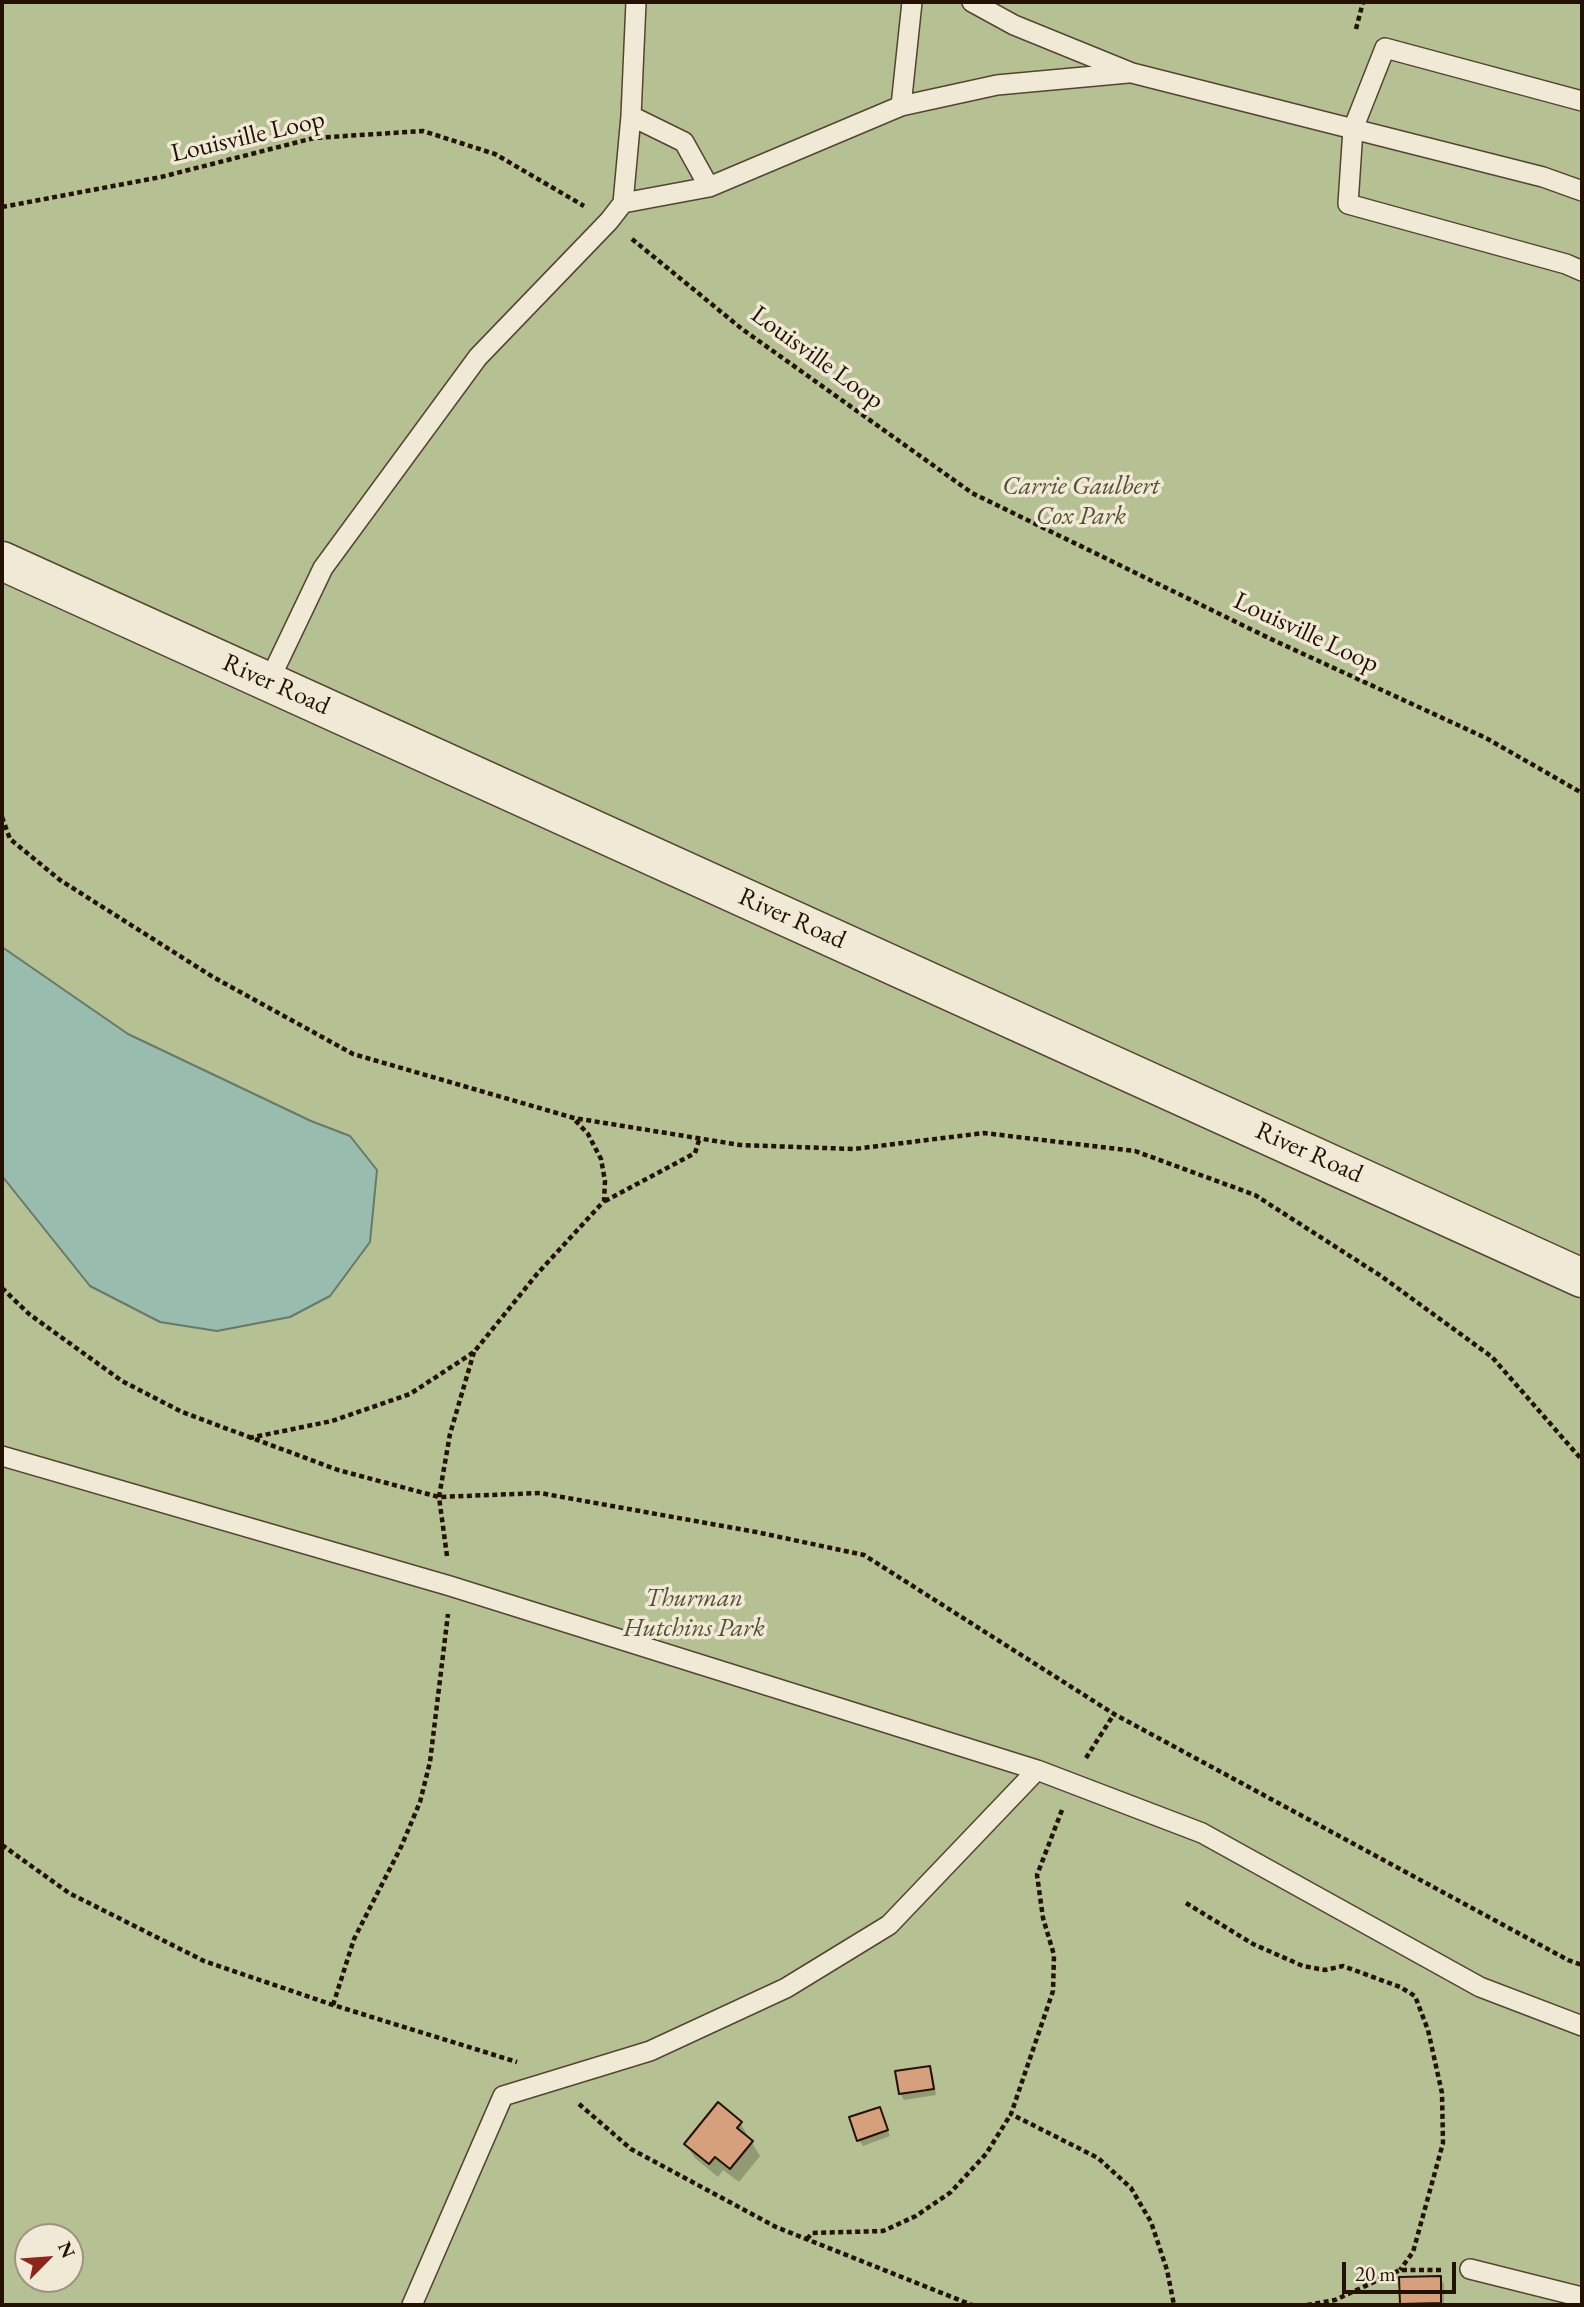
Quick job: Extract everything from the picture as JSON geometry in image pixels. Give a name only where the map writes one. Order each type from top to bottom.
[{"type":"street","name":"River Road","points":[[2,561],[1582,1278]]},
{"type":"lane","points":[[269,681],[323,568],[478,357],[609,221],[623,203],[631,116],[636,2]]},
{"type":"lane","points":[[901,106],[912,2]]},
{"type":"lane","points":[[972,2],[1014,25],[1132,73],[1543,177],[1582,191]]},
{"type":"lane","points":[[1582,101],[1385,48],[1353,129],[1348,204],[1566,264],[1582,271]]},
{"type":"lane","points":[[623,203],[709,187],[901,106],[997,85],[1132,73]]},
{"type":"lane","points":[[631,116],[684,142],[709,187]]},
{"type":"lane","points":[[2,1457],[450,1586],[1037,1770],[1202,1833],[1479,1987],[1582,2026]]},
{"type":"lane","points":[[412,2305],[503,2096],[650,2052],[786,1988],[889,1925],[1037,1770]]},
{"type":"lane","points":[[1470,2269],[1582,2297]]},
{"type":"path","points":[[1356,29],[1363,2]]},
{"type":"path","name":"Louisville Loop","points":[[2,207],[161,177],[314,138],[423,131],[495,154],[609,221],[742,329],[972,493],[1273,640],[1486,738],[1582,793]]},
{"type":"path","points":[[2,817],[10,839],[60,880],[214,977],[353,1054],[574,1118],[740,1145],[854,1149],[984,1133],[1135,1151],[1255,1195],[1381,1276],[1492,1357],[1582,1460]]},
{"type":"path","points":[[574,1118],[588,1134],[601,1158],[605,1181],[604,1201]]},
{"type":"path","points":[[249,1438],[332,1421],[410,1394],[474,1352],[537,1274],[604,1201],[695,1153],[699,1138]]},
{"type":"path","points":[[2,1288],[29,1314],[122,1381],[182,1412],[338,1470],[439,1497],[540,1493],[755,1532],[864,1555],[1114,1714],[1568,1960],[1582,1965]]},
{"type":"path","points":[[333,2005],[354,1939],[401,1847],[420,1802],[430,1762],[450,1586],[439,1497],[450,1434],[474,1352]]},
{"type":"path","points":[[807,2239],[812,2234],[883,2231],[916,2216],[951,2192],[986,2154],[1011,2114],[1053,1991],[1054,1955],[1042,1918],[1037,1875]]},
{"type":"path","points":[[1186,1903],[1253,1944],[1303,1966],[1325,1970],[1343,1966],[1401,1987],[1415,1996],[1443,2093],[1443,2143],[1413,2252],[1400,2270]]},
{"type":"path","points":[[1011,2114],[1098,2158],[1131,2188],[1151,2222],[1167,2270],[1174,2305]]},
{"type":"path","points":[[1307,2305],[1335,2300],[1400,2270],[1470,2269]]},
{"type":"green space","name":"Thurman Hutchins Park","points":[[2,2],[1582,2],[1582,2305],[2,2305]]},
{"type":"shaded area","points":[[2,947],[128,1034],[311,1121],[350,1136],[377,1170],[370,1242],[330,1296],[290,1317],[217,1331],[160,1322],[90,1286],[2,1176]]},
{"type":"building","points":[[930,2066],[934,2089],[899,2094],[895,2071]]},
{"type":"building","points":[[718,2102],[742,2122],[737,2128],[753,2141],[730,2169],[715,2157],[709,2164],[684,2144]]},
{"type":"building","points":[[880,2107],[888,2130],[857,2141],[849,2117]]},
{"type":"building","points":[[1441,2276],[1441,2303],[1400,2304],[1399,2277]]},
{"type":"park label","name":"Carrie Gaulbert Cox Park","points":[[1081,502]]}]
